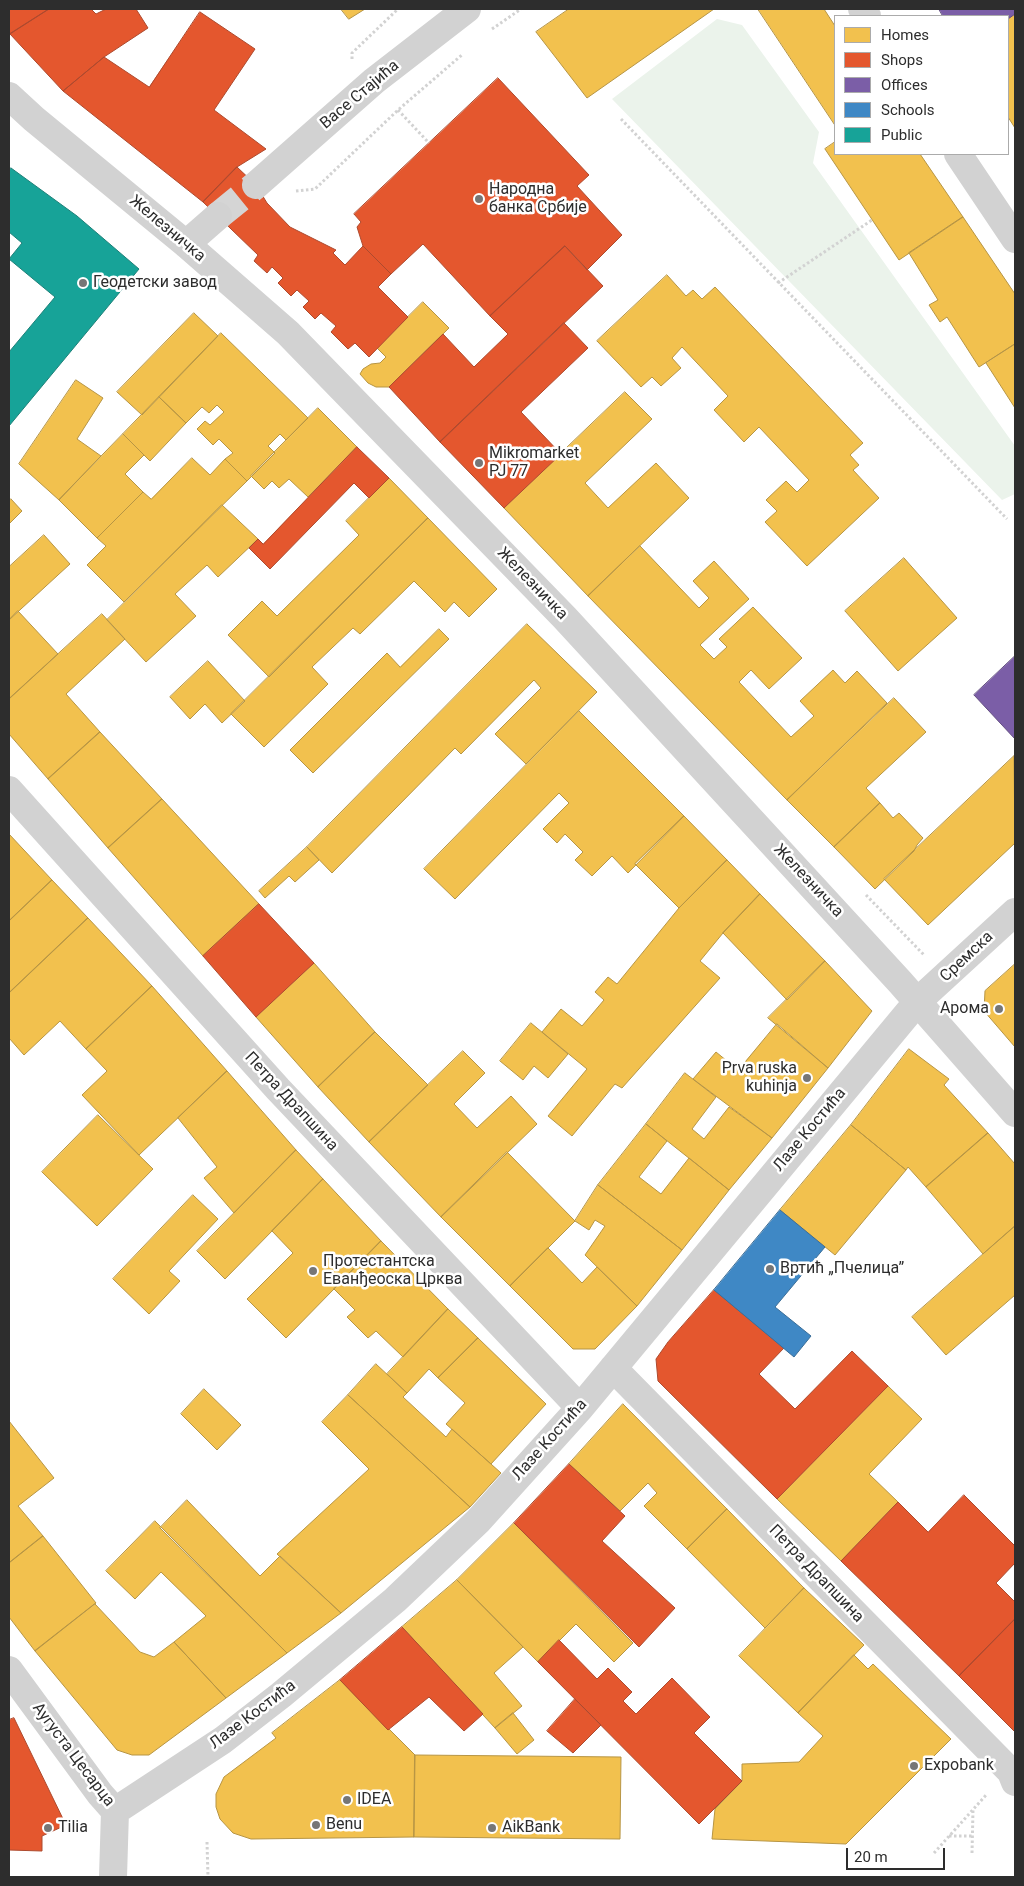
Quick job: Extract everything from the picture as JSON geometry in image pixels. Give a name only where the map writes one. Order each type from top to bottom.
[{"type":"street","name":"Васе Стајића","points":[[256,185],[374,82],[467,9]]},
{"type":"street","name":"Железничка","points":[[9,96],[34,119],[186,244],[288,333],[565,618],[918,1001],[1015,1113]]},
{"type":"street","points":[[959,155],[1015,239]]},
{"type":"street","points":[[186,244],[218,216]]},
{"type":"street","name":"Петра Драпшина","points":[[9,790],[278,1089],[580,1408]]},
{"type":"street","name":"Сремска","points":[[918,1001],[1015,912]]},
{"type":"street","name":"Лазе Костића","points":[[115,1811],[223,1740],[281,1695],[395,1600],[478,1521],[580,1408],[918,1001]]},
{"type":"street","name":"Петра Драпшина","points":[[613,1368],[1011,1772],[1003,1786]]},
{"type":"street","name":"Аугуста Цесарца","points":[[9,1670],[100,1794],[115,1811],[113,1877]]},
{"type":"path","points":[[486,34],[521,9]]},
{"type":"path","points":[[288,192],[315,189],[398,110],[465,53]]},
{"type":"path","points":[[398,110],[429,143]]},
{"type":"path","points":[[621,119],[1007,519]]},
{"type":"path","points":[[778,283],[872,220]]},
{"type":"path","points":[[934,1853],[973,1810],[1003,1786]]},
{"type":"path","points":[[972,1853],[973,1810]]},
{"type":"path","points":[[949,1836],[972,1836]]},
{"type":"path","points":[[208,1842],[208,1877]]},
{"type":"shaded area","points":[[717,19],[742,25],[819,132],[813,163],[1015,446],[1015,494],[1002,500],[612,99]]},
{"type":"building: Homes","points":[[341,9],[365,9],[349,19]]},
{"type":"building: Homes","points":[[569,9],[714,9],[587,98],[536,32]]},
{"type":"building: Homes","points":[[758,9],[824,9],[834,24],[834,123]]},
{"type":"building: Homes","points":[[1015,14],[1015,128],[1009,119],[1009,18]]},
{"type":"building: Homes","points":[[834,143],[834,155],[921,155],[963,217],[899,260],[825,149]]},
{"type":"building: Homes","points":[[963,217],[1015,294],[1015,344],[979,367],[947,317],[940,322],[929,305],[938,300],[909,253]]},
{"type":"building: Homes","points":[[667,275],[686,296],[693,290],[702,299],[715,287],[863,443],[850,455],[859,465],[853,470],[879,498],[807,566],[765,522],[777,511],[766,500],[786,481],[797,492],[809,480],[759,427],[744,442],[714,410],[728,396],[682,347],[672,358],[681,368],[661,386],[652,377],[641,387],[597,341]]},
{"type":"building: Homes","points":[[423,302],[449,328],[389,387],[376,387],[368,383],[360,374],[363,369],[371,364],[380,363],[386,357],[377,348]]},
{"type":"building: Homes","points":[[194,313],[218,336],[142,415],[117,392]]},
{"type":"building: Homes","points":[[221,333],[308,418],[286,440],[280,434],[268,446],[275,453],[247,481],[225,459],[233,453],[219,439],[213,445],[197,429],[205,421],[210,425],[224,412],[217,405],[209,413],[202,407],[186,423],[159,397]]},
{"type":"building: Homes","points":[[1015,344],[1015,408],[986,363]]},
{"type":"building: Homes","points":[[76,380],[103,398],[77,439],[101,456],[59,500],[19,464]]},
{"type":"building: Homes","points":[[625,392],[652,419],[585,483],[608,508],[656,463],[689,498],[588,596],[504,508]]},
{"type":"building: Homes","points":[[159,397],[186,423],[150,461],[123,434]]},
{"type":"building: Homes","points":[[318,408],[357,447],[308,497],[289,479],[279,488],[272,481],[264,489],[251,476]]},
{"type":"building: Homes","points":[[123,434],[144,455],[125,474],[143,492],[97,538],[59,500]]},
{"type":"building: Homes","points":[[192,458],[210,475],[225,459],[247,481],[124,602],[87,565],[106,546],[97,538],[143,492],[151,499]]},
{"type":"building: Homes","points":[[389,478],[428,518],[269,677],[228,635],[262,601],[277,616],[359,535],[346,521]]},
{"type":"building: Homes","points":[[11,499],[22,511],[9,524],[9,501]]},
{"type":"building: Homes","points":[[222,505],[258,539],[218,577],[207,565],[175,594],[196,616],[146,662],[107,620]]},
{"type":"building: Homes","points":[[428,518],[497,589],[469,617],[454,602],[445,612],[414,581],[360,634],[353,628],[312,667],[328,684],[264,747],[231,714]]},
{"type":"building: Homes","points":[[44,535],[70,564],[9,620],[9,567]]},
{"type":"building: Homes","points":[[640,546],[699,608],[709,598],[693,581],[714,561],[749,599],[700,645],[714,659],[727,647],[719,639],[753,607],[802,658],[769,689],[751,670],[739,682],[791,737],[814,716],[800,701],[833,670],[845,683],[857,671],[887,703],[787,800],[588,596]]},
{"type":"building: Homes","points":[[904,558],[957,618],[898,671],[845,611]]},
{"type":"building: Homes","points":[[18,611],[58,654],[9,699],[9,620]]},
{"type":"building: Homes","points":[[102,614],[125,639],[66,694],[100,732],[48,779],[9,734],[9,699]]},
{"type":"building: Homes","points":[[527,624],[597,692],[526,764],[495,734],[541,688],[534,680],[461,754],[455,748],[332,873],[307,847]]},
{"type":"building: Homes","points":[[439,629],[449,639],[313,773],[290,750],[387,653],[400,667]]},
{"type":"building: Homes","points":[[208,661],[245,701],[222,723],[205,704],[190,719],[170,697]]},
{"type":"building: Homes","points":[[894,698],[926,732],[866,788],[880,803],[834,847],[787,800]]},
{"type":"building: Homes","points":[[579,711],[684,816],[628,873],[612,856],[592,876],[575,860],[583,852],[565,834],[557,843],[543,829],[569,803],[559,793],[455,899],[424,869]]},
{"type":"building: Homes","points":[[100,732],[162,799],[108,848],[48,779]]},
{"type":"building: Homes","points":[[1014,756],[1015,843],[928,925],[884,879]]},
{"type":"building: Homes","points":[[162,799],[259,904],[203,956],[108,848]]},
{"type":"building: Homes","points":[[880,803],[893,818],[899,813],[923,838],[914,851],[875,889],[834,847]]},
{"type":"building: Homes","points":[[684,816],[727,860],[679,908],[635,864]]},
{"type":"building: Homes","points":[[9,834],[52,880],[9,921]]},
{"type":"building: Homes","points":[[307,847],[319,860],[295,882],[289,876],[265,898],[259,891]]},
{"type":"building: Homes","points":[[727,860],[760,894],[723,933],[700,961],[720,978],[622,1088],[615,1084],[572,1136],[548,1116],[587,1069],[542,1032],[561,1009],[582,1026],[604,1000],[595,992],[608,977],[617,984],[679,908]]},
{"type":"building: Homes","points":[[52,880],[88,918],[9,993],[9,921]]},
{"type":"building: Homes","points":[[760,894],[825,961],[787,1000],[723,933]]},
{"type":"building: Homes","points":[[88,918],[152,986],[86,1049],[60,1021],[24,1055],[9,1038],[9,993]]},
{"type":"building: Homes","points":[[825,961],[872,1011],[828,1068],[768,1018]]},
{"type":"building: Homes","points":[[314,963],[375,1032],[318,1087],[256,1017]]},
{"type":"building: Homes","points":[[1015,964],[1015,1047],[984,1011],[985,991]]},
{"type":"building: Homes","points":[[152,986],[227,1071],[139,1155],[82,1095],[107,1071],[86,1049]]},
{"type":"building: Homes","points":[[531,1023],[568,1054],[548,1078],[534,1066],[523,1080],[500,1061]]},
{"type":"building: Homes","points":[[777,1024],[828,1068],[772,1138],[693,1079],[716,1052],[738,1070]]},
{"type":"building: Homes","points":[[375,1032],[428,1085],[369,1142],[318,1087]]},
{"type":"building: Homes","points":[[909,1049],[949,1079],[944,1085],[988,1133],[926,1187],[908,1167],[906,1170],[851,1125]]},
{"type":"building: Homes","points":[[463,1051],[485,1073],[454,1104],[477,1128],[511,1096],[537,1124],[441,1217],[369,1142]]},
{"type":"building: Homes","points":[[227,1071],[296,1150],[234,1213],[204,1178],[217,1167],[178,1118]]},
{"type":"building: Homes","points":[[685,1073],[716,1097],[692,1129],[704,1139],[729,1107],[772,1138],[729,1190],[646,1124]]},
{"type":"building: Homes","points":[[98,1115],[153,1169],[97,1226],[42,1172]]},
{"type":"building: Homes","points":[[646,1124],[667,1141],[639,1177],[661,1194],[689,1158],[729,1190],[682,1250],[598,1185]]},
{"type":"building: Homes","points":[[851,1125],[906,1170],[835,1255],[780,1210]]},
{"type":"building: Homes","points":[[988,1133],[1015,1164],[1015,1226],[983,1254],[926,1187]]},
{"type":"building: Homes","points":[[296,1150],[323,1179],[225,1279],[197,1251]]},
{"type":"building: Homes","points":[[507,1152],[575,1221],[510,1286],[441,1217]]},
{"type":"building: Homes","name":"Протестантска Еванђеоска Црква","points":[[323,1179],[381,1241],[286,1338],[247,1299],[293,1253],[272,1231]]},
{"type":"building: Homes","points":[[598,1185],[682,1250],[637,1306],[585,1255],[605,1226],[595,1220],[589,1230],[575,1221]]},
{"type":"building: Homes","points":[[193,1195],[218,1219],[169,1271],[180,1281],[149,1314],[113,1279]]},
{"type":"building: Homes","points":[[1015,1226],[1015,1295],[946,1355],[912,1317]]},
{"type":"building: Homes","points":[[381,1241],[448,1309],[403,1357],[376,1331],[368,1338],[347,1317],[355,1310],[334,1289]]},
{"type":"building: Homes","points":[[548,1248],[582,1283],[597,1267],[637,1306],[595,1349],[573,1349],[510,1286]]},
{"type":"building: Homes","points":[[448,1309],[478,1338],[438,1378],[429,1369],[407,1393],[387,1374]]},
{"type":"building: Homes","points":[[478,1338],[546,1404],[491,1464],[446,1424],[465,1403],[438,1378]]},
{"type":"building: Homes","points":[[376,1364],[407,1393],[403,1397],[446,1437],[452,1429],[501,1473],[470,1507],[348,1395]]},
{"type":"building: Homes","points":[[888,1386],[922,1419],[869,1474],[898,1502],[841,1561],[777,1499]]},
{"type":"building: Homes","points":[[204,1389],[241,1425],[217,1450],[181,1414]]},
{"type":"building: Homes","points":[[348,1395],[470,1507],[341,1613],[277,1554],[369,1469],[322,1422]]},
{"type":"building: Homes","points":[[623,1404],[727,1509],[687,1549],[644,1506],[657,1493],[648,1483],[620,1511],[569,1464]]},
{"type":"building: Homes","points":[[9,1421],[54,1478],[18,1506],[43,1536],[9,1563]]},
{"type":"building: Homes","points":[[187,1500],[260,1576],[280,1556],[341,1613],[287,1653],[160,1528]]},
{"type":"building: Homes","points":[[727,1509],[804,1588],[765,1628],[687,1549]]},
{"type":"building: Homes","points":[[155,1521],[287,1653],[226,1698],[174,1642],[206,1616],[161,1572],[135,1599],[106,1571]]},
{"type":"building: Homes","points":[[514,1523],[633,1643],[614,1662],[576,1624],[538,1662],[457,1580]]},
{"type":"building: Homes","points":[[43,1536],[96,1603],[35,1651],[9,1617],[9,1563]]},
{"type":"building: Homes","points":[[457,1580],[523,1647],[494,1673],[522,1706],[495,1728],[402,1627]]},
{"type":"building: Homes","points":[[804,1588],[864,1645],[798,1713],[739,1656]]},
{"type":"building: Homes","points":[[95,1604],[140,1652],[154,1657],[174,1642],[226,1698],[149,1755],[132,1755],[117,1750],[35,1651]]},
{"type":"building: Homes","points":[[854,1655],[868,1669],[873,1664],[951,1739],[846,1844],[712,1839],[715,1809],[742,1781],[742,1764],[799,1762],[823,1736],[798,1713]]},
{"type":"building: Homes","points":[[340,1680],[415,1755],[414,1837],[251,1839],[233,1833],[220,1819],[216,1807],[216,1794],[224,1777],[276,1738],[272,1733]]},
{"type":"building: Homes","points":[[513,1713],[534,1740],[517,1754],[495,1728]]},
{"type":"building: Homes","points":[[415,1755],[621,1757],[620,1839],[414,1837]]},
{"type":"building: Shops","points":[[9,9],[49,9],[10,34]]},
{"type":"building: Shops","points":[[49,9],[91,9],[96,14],[106,9],[136,9],[148,28],[104,57],[63,91],[10,34]]},
{"type":"building: Shops","points":[[200,12],[255,49],[214,110],[266,149],[237,167],[203,202],[63,91],[104,57],[149,87]]},
{"type":"building: Shops","name":"Народна банка Србије","points":[[498,78],[589,175],[577,186],[622,235],[587,270],[565,246],[490,316],[423,244],[391,274],[363,246],[357,227],[361,222],[354,214]]},
{"type":"building: Shops","points":[[237,167],[256,185],[267,203],[290,227],[336,250],[333,253],[345,265],[363,246],[391,274],[378,287],[408,317],[369,357],[355,343],[348,349],[331,332],[336,326],[321,313],[315,319],[303,307],[309,301],[297,290],[291,296],[278,283],[283,278],[272,267],[267,273],[254,261],[258,255],[203,202]]},
{"type":"building: Shops","points":[[565,246],[603,286],[440,442],[389,387],[443,334],[474,367],[508,334],[490,316]]},
{"type":"building: Shops","points":[[564,323],[588,348],[521,412],[561,454],[504,508],[440,442]]},
{"type":"building: Shops","points":[[357,447],[389,478],[369,498],[354,483],[270,569],[249,548],[258,539],[263,544]]},
{"type":"building: Shops","points":[[259,904],[314,963],[256,1017],[203,956]]},
{"type":"building: Shops","points":[[714,1290],[784,1348],[759,1374],[795,1409],[852,1351],[888,1386],[777,1499],[658,1381],[656,1359],[668,1342]]},
{"type":"building: Shops","points":[[569,1464],[625,1516],[602,1541],[675,1608],[639,1647],[514,1523]]},
{"type":"building: Shops","points":[[964,1495],[1015,1546],[1015,1563],[996,1583],[1015,1602],[1015,1619],[959,1676],[841,1561],[898,1502],[928,1532]]},
{"type":"building: Shops","points":[[1015,1619],[1015,1732],[959,1676]]},
{"type":"building: Shops","points":[[402,1627],[483,1714],[464,1731],[429,1697],[388,1730],[340,1680]]},
{"type":"building: Shops","points":[[559,1640],[597,1679],[608,1668],[632,1692],[623,1701],[636,1714],[672,1678],[710,1717],[694,1733],[742,1781],[699,1824],[538,1662]]},
{"type":"building: Shops","points":[[575,1699],[601,1725],[573,1753],[547,1731]]},
{"type":"building: Shops","points":[[14,1718],[66,1825],[42,1836],[42,1851],[9,1850],[9,1720]]},
{"type":"building: Offices","points":[[939,9],[1015,9],[1015,14],[1009,18],[1009,15],[942,15]]},
{"type":"building: Offices","points":[[1015,656],[1015,739],[974,695]]},
{"type":"building: Schools","name":"Вртић „Пчелица”","points":[[780,1210],[825,1247],[775,1307],[811,1336],[794,1357],[714,1290]]},
{"type":"building: Public","name":"Геодетски завод","points":[[11,168],[77,216],[139,269],[9,426],[9,352],[55,297],[9,259],[22,243],[9,232],[9,171]]},
{"type":"tunnel","points":[[218,216],[256,185]]},
{"type":"place","name":"Народна банка Србије","points":[[479,199]]},
{"type":"place","name":"Геодетски завод","points":[[83,283]]},
{"type":"place","name":"Mikromarket PJ 77","points":[[479,463]]},
{"type":"place","name":"Арома","points":[[999,1009]]},
{"type":"place","name":"Prva ruska kuhinja","points":[[807,1078]]},
{"type":"place","name":"Вртић „Пчелица”","points":[[770,1269]]},
{"type":"place","name":"Протестантска Еванђеоска Црква","points":[[313,1271]]},
{"type":"place","name":"Expobank","points":[[914,1766]]},
{"type":"place","name":"IDEA","points":[[347,1800]]},
{"type":"place","name":"Benu","points":[[316,1825]]},
{"type":"place","name":"Tilia","points":[[48,1828]]},
{"type":"place","name":"AikBank","points":[[492,1828]]}]
